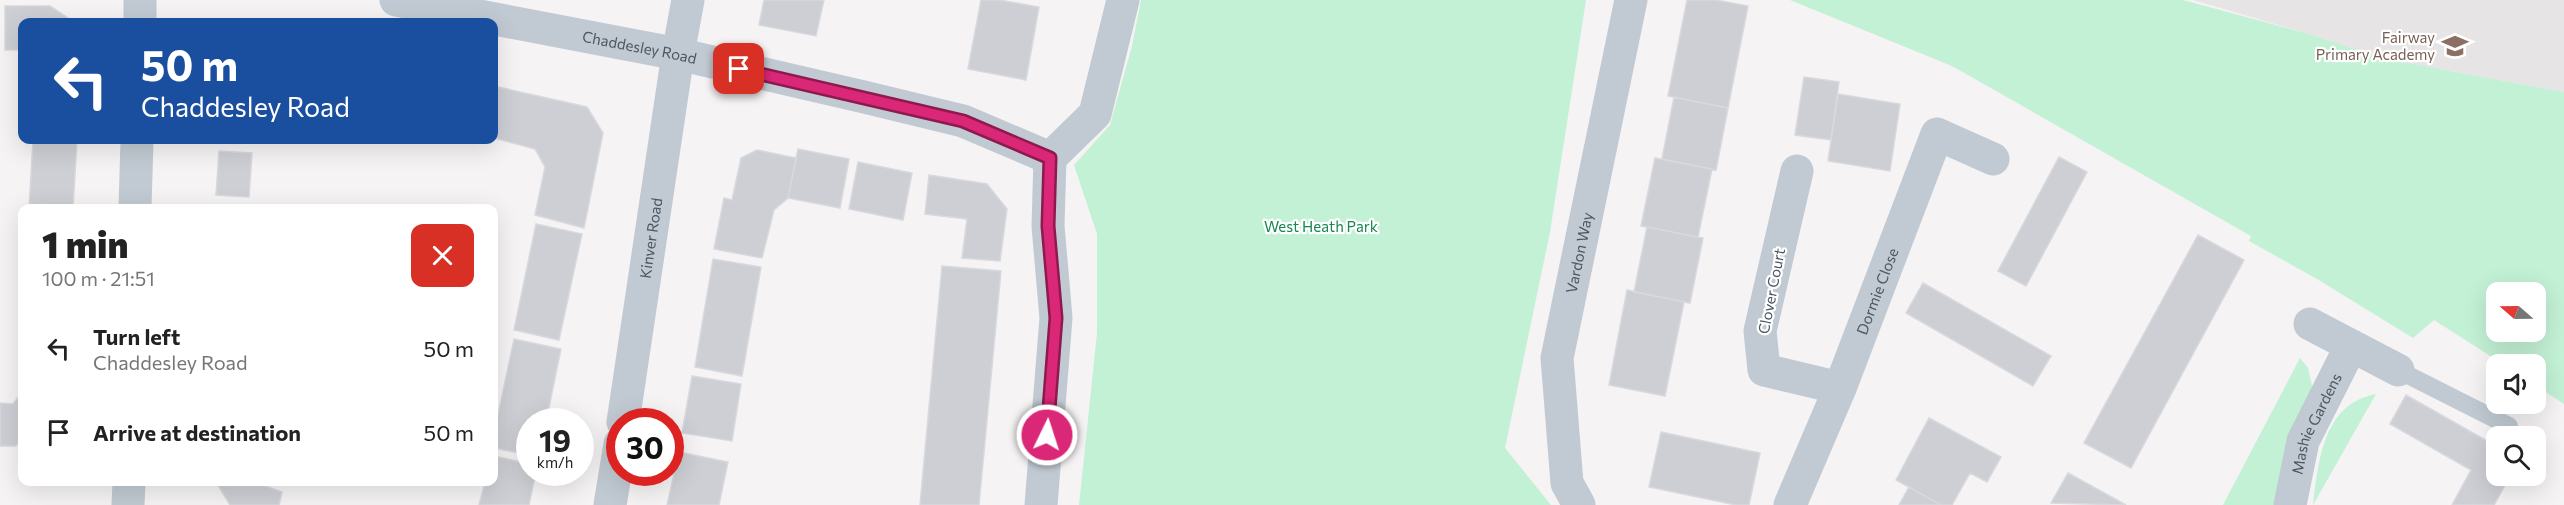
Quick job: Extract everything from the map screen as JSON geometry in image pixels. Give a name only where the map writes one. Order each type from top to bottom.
[{"type":"street","points":[[140,0],[140,18]]},
{"type":"street","name":"Chaddesley Road","points":[[396,0],[490,18]]},
{"type":"street","name":"Kinver Road","points":[[625,408],[688,0]]},
{"type":"street","points":[[1041,505],[1056,318],[1048,226],[1050,158],[1095,114],[1123,0]]},
{"type":"street","name":"Vardon Way","points":[[1579,505],[1567,483],[1557,358],[1632,0]]},
{"type":"street","name":"Chaddesley Road","points":[[498,20],[678,54],[963,121],[1050,158]]},
{"type":"street","name":"Dormie Close","points":[[1790,505],[1840,388],[1937,134],[1993,159]]},
{"type":"street","points":[[135,204],[137,144]]},
{"type":"street","name":"Clover Court","points":[[1797,171],[1760,331],[1764,370],[1840,388]]},
{"type":"street","points":[[2310,324],[2398,370]]},
{"type":"street","name":"Mashie Gardens","points":[[2290,505],[2303,441],[2351,346]]},
{"type":"street","points":[[128,505],[129,486]]},
{"type":"street","points":[[610,505],[613,486]]},
{"type":"lane","points":[[2398,370],[2509,426]]},
{"type":"shaded area","name":"Fairway Primary Academy","points":[[2193,0],[2564,0],[2564,92],[2382,58]]},
{"type":"green space","name":"West Heath Park","points":[[1141,0],[1586,0],[1550,232],[1505,448],[1551,505],[1079,505],[1097,333],[1097,234],[1074,165],[1110,125],[1132,46]]},
{"type":"green space","points":[[1790,0],[2183,0],[2309,34],[2382,58],[2564,92],[2564,404],[2546,392],[2546,354],[2487,354],[2434,320],[2413,338],[2317,279],[2249,241],[2251,236],[1952,66]]},
{"type":"green space","points":[[2300,358],[2308,368],[2313,390],[2282,505],[2223,505]]},
{"type":"green space","points":[[2376,394],[2313,505],[2322,453],[2334,422],[2345,409],[2358,400]]},
{"type":"building","points":[[764,0],[824,0],[816,36],[759,25]]},
{"type":"building","points":[[981,0],[999,0],[1039,7],[1026,80],[968,69]]},
{"type":"building","points":[[1687,0],[1716,0],[1748,6],[1728,108],[1668,96]]},
{"type":"building","points":[[5,6],[50,6],[68,18],[18,18],[18,50],[5,50]]},
{"type":"building","points":[[1804,77],[1839,82],[1831,140],[1795,135]]},
{"type":"building","points":[[498,87],[587,107],[603,133],[584,228],[535,215],[545,167],[535,149],[498,139]]},
{"type":"building","points":[[1838,94],[1900,104],[1890,171],[1828,161]]},
{"type":"building","points":[[1674,97],[1728,108],[1716,170],[1662,159]]},
{"type":"building","points":[[33,144],[77,144],[73,204],[29,204]]},
{"type":"building","points":[[798,149],[849,159],[840,208],[788,198]]},
{"type":"building","points":[[757,150],[796,158],[788,198],[774,210],[762,258],[714,249],[724,198],[732,200],[741,158]]},
{"type":"building","points":[[219,151],[252,153],[249,197],[216,195]]},
{"type":"building","points":[[2059,157],[2087,172],[2026,286],[1998,271]]},
{"type":"building","points":[[1655,158],[1712,169],[1698,237],[1641,226]]},
{"type":"building","points":[[858,162],[912,173],[903,220],[849,209]]},
{"type":"building","points":[[929,175],[987,184],[1007,209],[1000,261],[962,258],[967,219],[925,214]]},
{"type":"building","points":[[536,224],[582,234],[559,340],[514,330]]},
{"type":"building","points":[[1647,227],[1703,238],[1690,303],[1634,292]]},
{"type":"building","points":[[2198,235],[2244,260],[2131,468],[2084,443]]},
{"type":"building","points":[[713,259],[761,267],[742,376],[695,367]]},
{"type":"building","points":[[942,266],[1001,271],[979,505],[920,505]]},
{"type":"building","points":[[1923,283],[2051,356],[2033,386],[1906,313]]},
{"type":"building","points":[[1627,290],[1684,302],[1665,396],[1609,385]]},
{"type":"building","points":[[514,339],[561,349],[549,408],[516,408],[516,452],[498,449],[498,415]]},
{"type":"building","points":[[692,376],[741,384],[732,441],[684,433]]},
{"type":"building","points":[[2406,395],[2486,440],[2486,486],[2504,486],[2494,505],[2452,505],[2471,470],[2390,424]]},
{"type":"building","points":[[18,397],[18,444],[16,446],[0,446],[0,403],[13,404]]},
{"type":"building","points":[[1929,418],[2001,457],[1987,482],[1970,473],[1952,505],[1941,505],[1896,480]]},
{"type":"building","points":[[1661,432],[1760,453],[1749,505],[1736,505],[1649,487]]},
{"type":"building","points":[[684,453],[728,462],[719,505],[667,505],[671,486],[684,486]]},
{"type":"building","points":[[498,457],[516,461],[516,486],[533,486],[529,505],[479,505],[484,486],[498,486]]},
{"type":"building","points":[[2068,473],[2126,505],[2051,503]]},
{"type":"building","points":[[218,486],[265,486],[282,492],[279,505],[230,505]]},
{"type":"building","points":[[1909,487],[1941,505],[1899,505]]},
{"type":"place","name":"Fairway Primary Academy","points":[[2455,46]]},
{"type":"route","points":[[739,69],[963,121],[1050,158],[1048,226],[1056,318],[1047,435]]}]
